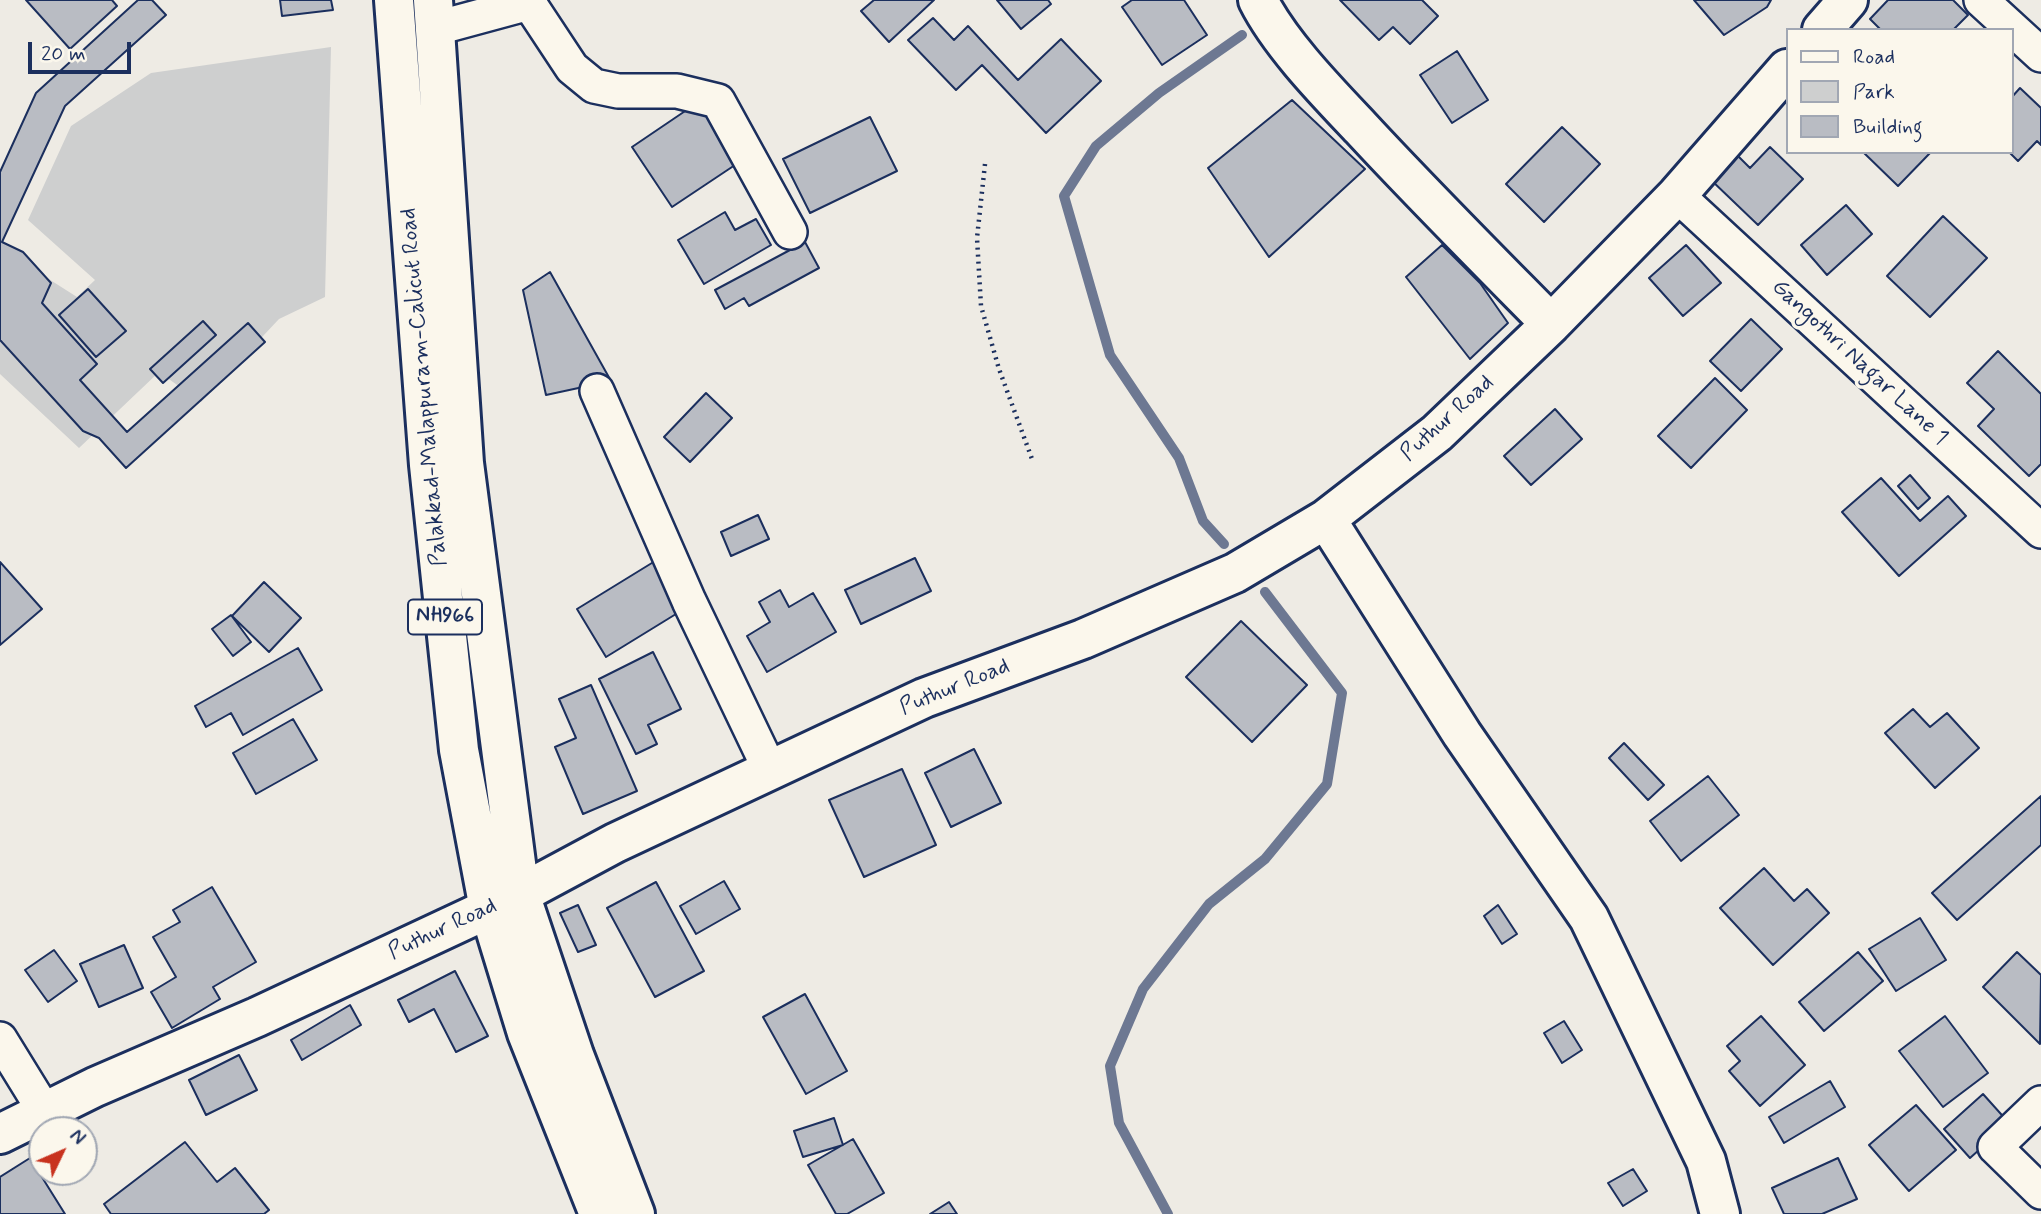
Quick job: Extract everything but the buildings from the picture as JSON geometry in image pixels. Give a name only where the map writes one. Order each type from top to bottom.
[{"type":"main road","name":"Palakkad-Malappuram-Calicut Road","points":[[394,0],[432,492],[459,750],[504,902],[574,1055],[635,1214]]},
{"type":"main road","points":[[1258,0],[1268,20],[1327,92],[1551,324]]},
{"type":"main road","points":[[1824,28],[1848,0]]},
{"type":"main road","name":"Palakkad-Malappuram-Calicut Road","points":[[433,15],[464,463],[504,902],[527,1033],[598,1214]]},
{"type":"main road","name":"Puthur Road","points":[[0,1134],[94,1087],[257,1017],[504,902],[615,843],[924,698],[1083,639],[1235,573],[1326,519],[1437,433],[1551,324],[1677,195],[1786,70]]},
{"type":"main road","points":[[1326,519],[1462,734],[1589,918],[1706,1161],[1720,1214]]},
{"type":"street","points":[[1982,0],[2012,28]]},
{"type":"street","points":[[433,15],[529,3],[572,68],[594,86],[618,91],[677,91],[718,101],[790,232]]},
{"type":"street","points":[[2013,29],[2041,55]]},
{"type":"street","name":"Gangothri Nagar Lane 1","points":[[1677,195],[2038,521]]},
{"type":"street","points":[[597,391],[689,601],[770,770]]},
{"type":"street","points":[[0,1039],[46,1112]]},
{"type":"street","points":[[2041,1103],[1995,1147],[2041,1192]]},
{"type":"path","points":[[985,164],[977,238],[981,306],[999,369],[1032,459]]},
{"type":"green space","points":[[331,47],[325,297],[279,319],[201,402],[159,372],[79,448],[0,374],[0,322],[44,276],[77,297],[95,280],[28,220],[71,126],[151,73]]},
{"type":"waterway","points":[[1224,544],[1203,521],[1179,458],[1110,355],[1064,196],[1096,146],[1159,93],[1242,35]]},
{"type":"waterway","points":[[1168,1214],[1119,1123],[1110,1066],[1143,989],[1209,904],[1265,859],[1327,784],[1342,693],[1265,592]]}]
